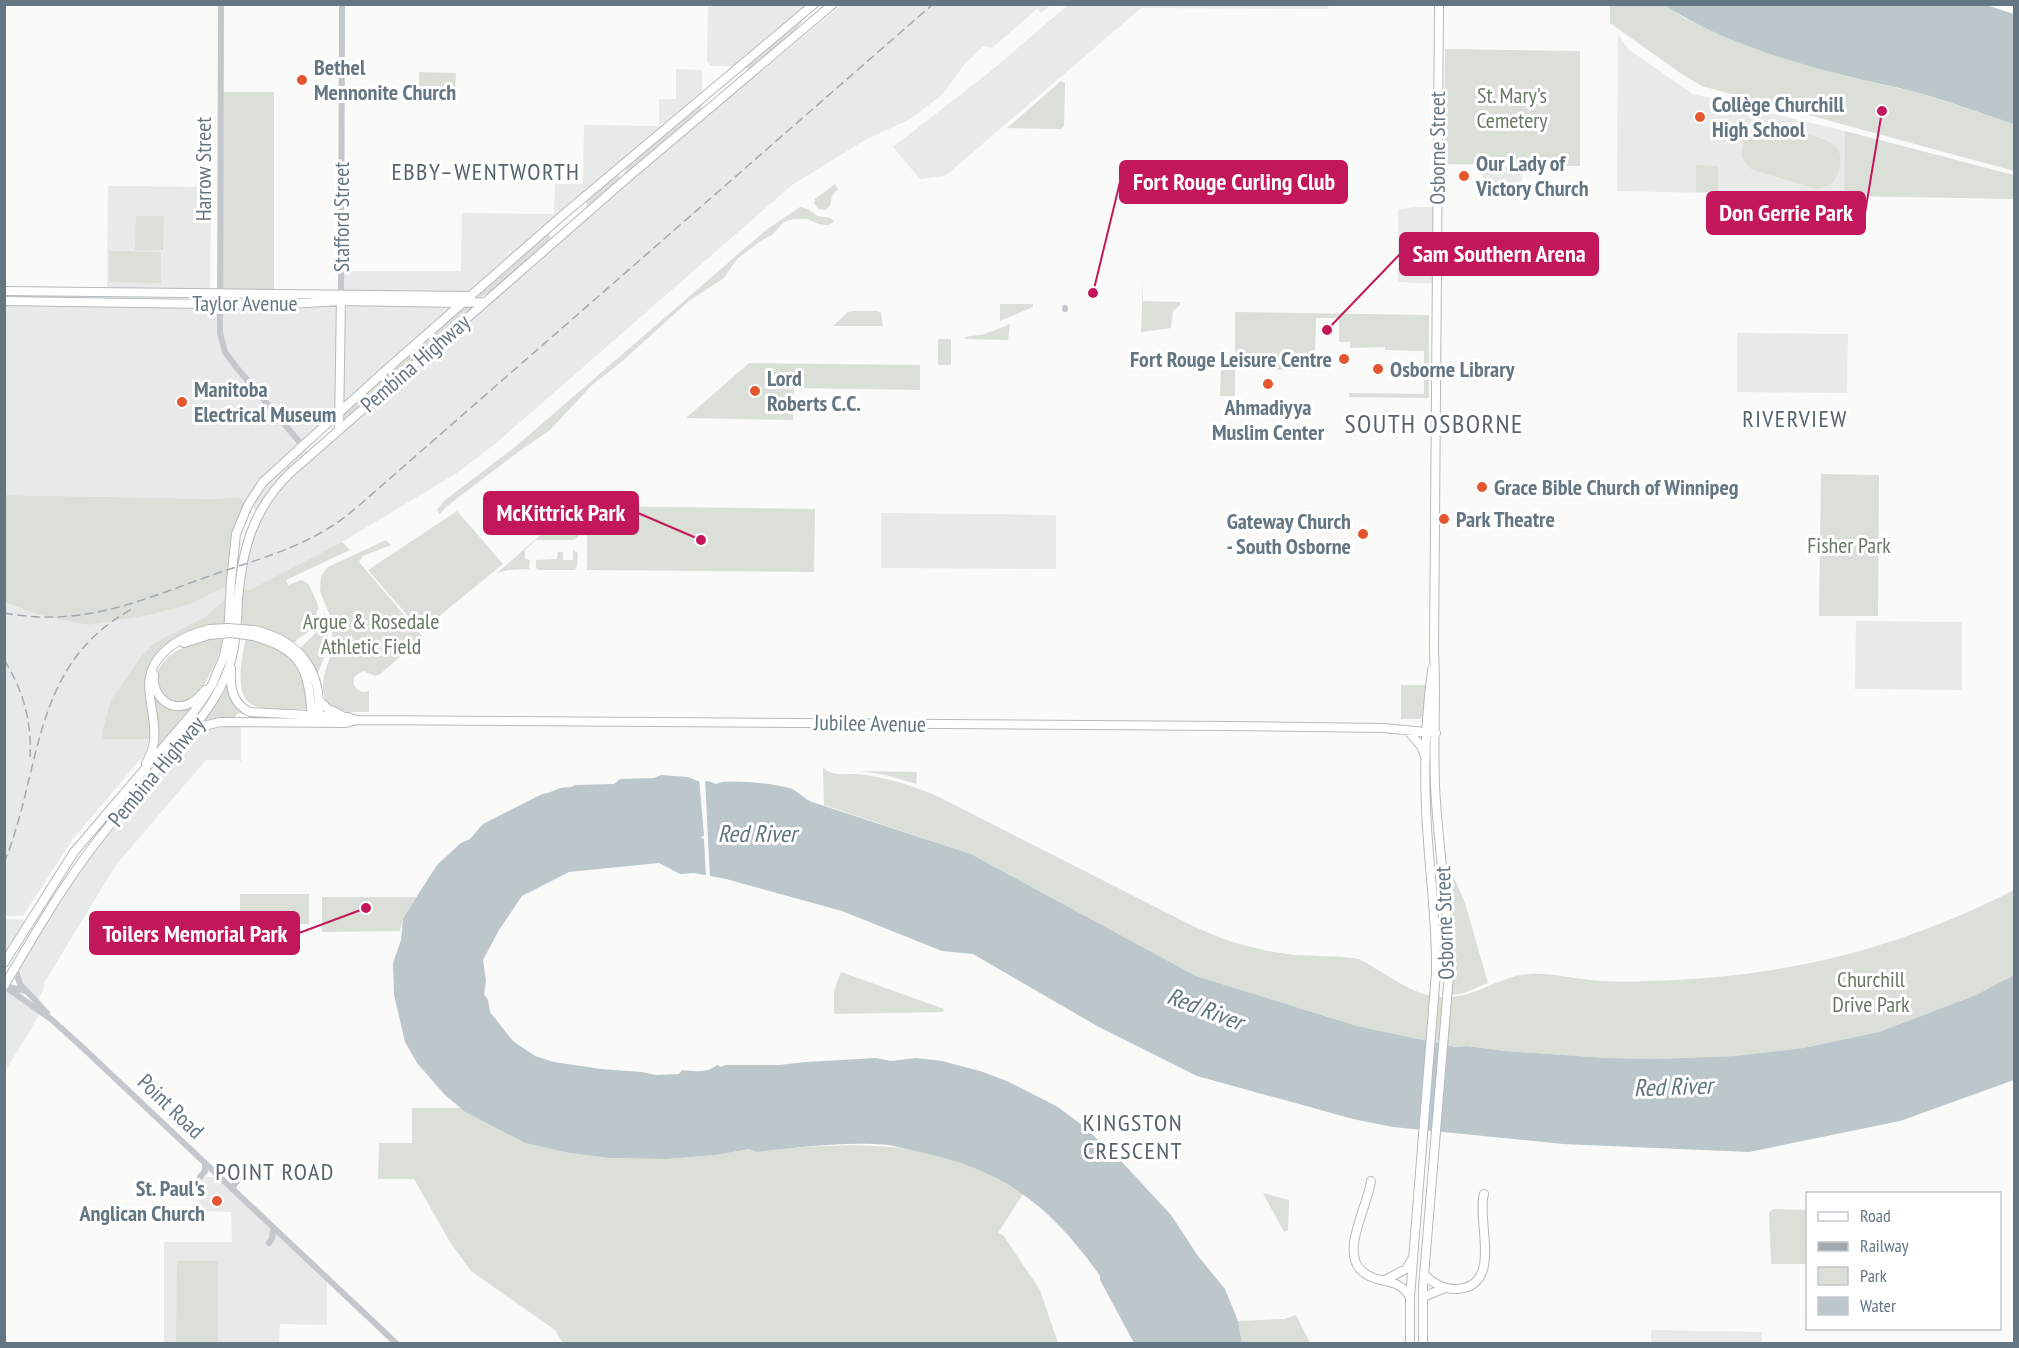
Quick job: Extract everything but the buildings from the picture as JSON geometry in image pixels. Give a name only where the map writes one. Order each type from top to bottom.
[{"type":"main road","name":"Pembina Highway","points":[[5,964],[74,852],[205,698],[220,666],[227,643],[234,546],[240,523],[258,488],[302,445],[462,303],[814,4]]},
{"type":"main road","name":"Pembina Highway","points":[[4,986],[83,859],[217,695],[233,655],[244,558],[249,537],[259,512],[279,483],[634,172],[833,4]]},
{"type":"main road","name":"Osborne Street","points":[[1423,1344],[1424,1274],[1449,974],[1449,937],[1432,730],[1439,4]]},
{"type":"main road","name":"Taylor Avenue","points":[[4,291],[220,294],[485,302]]},
{"type":"main road","name":"Taylor Avenue","points":[[4,301],[268,305],[341,298],[471,296]]},
{"type":"main road","name":"Stafford Street","points":[[339,430],[341,298]]},
{"type":"main road","points":[[209,632],[181,645],[162,660],[154,674],[155,690],[168,704],[187,705],[204,692],[220,666]]},
{"type":"main road","points":[[253,633],[283,647],[298,661],[308,678],[315,719]]},
{"type":"main road","points":[[140,774],[151,753],[154,738],[149,688],[150,674],[154,664],[163,653],[176,642],[194,634],[253,633],[278,637],[301,654],[313,673],[319,699],[315,719]]},
{"type":"main road","name":"Jubilee Avenue","points":[[233,655],[231,685],[238,705],[246,711],[258,714],[315,719]]},
{"type":"main road","points":[[319,699],[332,711],[352,719]]},
{"type":"main road","name":"Jubilee Avenue","points":[[184,738],[204,726],[233,722],[315,719],[1432,730]]},
{"type":"main road","name":"Jubilee Avenue","points":[[1383,728],[1432,730]]},
{"type":"main road","points":[[1407,730],[1421,746],[1426,760]]},
{"type":"main road","name":"Osborne Street","points":[[1410,1344],[1410,1297],[1436,973],[1437,937],[1426,808],[1426,760],[1432,730]]},
{"type":"main road","points":[[1371,1181],[1369,1195],[1353,1245],[1353,1256],[1361,1271],[1371,1277],[1402,1287],[1410,1297]]},
{"type":"main road","points":[[1424,1274],[1445,1288],[1461,1289],[1479,1278],[1485,1267],[1482,1206],[1484,1194]]},
{"type":"main road","points":[[1385,1280],[1406,1269],[1414,1255]]},
{"type":"main road","points":[[1423,1297],[1445,1288]]},
{"type":"street","name":"Harrow Street","points":[[221,4],[220,333],[225,352],[302,445]]},
{"type":"street","name":"Stafford Street","points":[[341,298],[342,4]]},
{"type":"street","points":[[15,968],[19,982],[26,991]]},
{"type":"street","points":[[4,986],[26,991]]},
{"type":"street","name":"Point Road","points":[[4,986],[51,1018]]},
{"type":"street","name":"Point Road","points":[[26,991],[51,1018],[397,1344]]},
{"type":"street","points":[[26,1002],[36,1001]]},
{"type":"street","points":[[200,1177],[205,1171],[205,1164]]},
{"type":"street","points":[[232,1189],[238,1179]]},
{"type":"street","points":[[269,1243],[274,1234],[273,1229]]},
{"type":"shaded area","points":[[708,4],[806,5],[733,66],[711,66],[707,62]]},
{"type":"shaded area","points":[[1069,4],[1338,5],[1329,5],[1328,9],[1141,8],[945,176],[920,179],[893,147],[992,70]]},
{"type":"shaded area","points":[[841,5],[1050,5],[1041,13],[1037,9],[992,48],[983,46],[964,65],[942,95],[910,119],[865,140],[792,185],[495,444],[457,473],[342,542],[249,590],[243,588],[245,563],[249,559],[245,560],[259,512],[239,497],[217,499],[5,495],[5,301],[462,303],[302,446],[310,455],[316,455],[606,201]]},
{"type":"shaded area","name":"Collège Churchill High School","points":[[1618,34],[1628,49],[1693,94],[1845,131],[1844,196],[1617,191]]},
{"type":"shaded area","points":[[676,69],[702,70],[702,91],[665,123],[659,124],[659,99],[676,99]]},
{"type":"shaded area","points":[[584,125],[668,126],[471,296],[341,295],[341,271],[461,271],[462,213],[554,214],[555,184],[583,184]]},
{"type":"shaded area","points":[[1482,166],[1522,167],[1521,191],[1483,190]]},
{"type":"shaded area","points":[[108,186],[211,187],[210,289],[107,288]]},
{"type":"shaded area","points":[[1437,207],[1436,284],[1398,282],[1398,209]]},
{"type":"shaded area","points":[[1737,333],[1848,334],[1847,393],[1737,392]]},
{"type":"shaded area","points":[[881,513],[1056,515],[1056,569],[881,568]]},
{"type":"shaded area","points":[[226,586],[226,599],[205,617],[154,643],[143,654],[133,670],[103,739],[149,739],[145,754],[72,840],[23,916],[5,916],[4,602],[35,614],[88,625],[150,615],[191,604]]},
{"type":"shaded area","points":[[1856,621],[1962,622],[1962,690],[1855,689]]},
{"type":"shaded area","points":[[241,722],[241,762],[239,760],[206,760],[116,865],[44,983],[44,989],[37,1002],[17,983],[12,974],[79,864],[184,738],[198,729]]},
{"type":"shaded area","points":[[5,919],[31,920],[5,963]]},
{"type":"shaded area","points":[[4,986],[41,1012],[5,1072],[4,1072]]},
{"type":"shaded area","points":[[200,1177],[220,1177],[327,1278],[327,1325],[280,1324],[279,1343],[164,1344],[164,1242],[232,1242],[231,1212],[199,1211]]},
{"type":"shaded area","points":[[1651,1330],[1762,1332],[1762,1343],[1651,1344]]},
{"type":"green space","points":[[1610,5],[1664,5],[1684,18],[1753,48],[1845,76],[1919,93],[2014,124],[2014,171],[1702,86],[1610,23]]},
{"type":"green space","points":[[804,18],[790,35],[765,57],[752,68],[745,68]]},
{"type":"green space","name":"St. Mary's Cemetery","points":[[1445,49],[1580,51],[1580,166],[1444,164]]},
{"type":"green space","points":[[419,72],[456,73],[455,94],[419,93]]},
{"type":"green space","points":[[1061,81],[1065,83],[1064,126],[1061,129],[1007,128]]},
{"type":"green space","points":[[221,92],[274,92],[274,295],[220,294]]},
{"type":"green space","points":[[702,102],[699,111],[624,174],[627,166]]},
{"type":"green space","points":[[1763,125],[1812,135],[1836,147],[1840,163],[1838,173],[1832,183],[1816,189],[1751,169],[1742,157],[1743,146],[1746,137],[1753,129]]},
{"type":"green space","points":[[1845,131],[2014,175],[2014,199],[1844,196]]},
{"type":"green space","points":[[1696,165],[1718,166],[1718,192],[1696,192]]},
{"type":"green space","points":[[619,174],[620,180],[586,208],[587,200]]},
{"type":"green space","points":[[835,184],[838,189],[832,196],[830,206],[825,210],[818,209],[814,203],[815,199]]},
{"type":"green space","points":[[800,207],[808,209],[817,216],[831,218],[834,222],[828,225],[807,219],[794,219],[784,222],[772,235],[737,259],[724,278],[689,301],[619,364],[592,385],[550,430],[447,506],[440,514],[437,510],[445,500],[515,447],[766,230]]},
{"type":"green space","points":[[136,216],[164,216],[163,250],[135,250]]},
{"type":"green space","points":[[549,233],[551,239],[514,274],[492,291],[473,299]]},
{"type":"green space","points":[[109,251],[161,252],[161,283],[109,282]]},
{"type":"green space","points":[[1143,280],[1143,301],[1180,302],[1180,305],[1173,311],[1171,328],[1141,332]]},
{"type":"green space","points":[[485,302],[339,430],[340,411],[462,303]]},
{"type":"green space","points":[[1000,304],[1033,304],[1033,307],[1000,321]]},
{"type":"green space","points":[[878,311],[881,313],[883,326],[833,326],[848,312]]},
{"type":"green space","points":[[1235,312],[1429,315],[1429,398],[1349,397],[1349,393],[1424,394],[1424,351],[1385,350],[1385,347],[1350,348],[1350,342],[1339,342],[1339,318],[1316,318],[1313,370],[1235,369]]},
{"type":"green space","points":[[1010,324],[1008,340],[965,339],[965,337],[985,334]]},
{"type":"green space","points":[[938,339],[951,339],[951,365],[938,365]]},
{"type":"green space","name":"Lord Roberts C.C.","points":[[749,363],[920,365],[920,390],[794,388],[793,420],[686,418]]},
{"type":"green space","points":[[1221,369],[1235,369],[1235,396],[1220,396]]},
{"type":"green space","name":"Fisher Park","points":[[1821,474],[1879,475],[1878,616],[1819,616]]},
{"type":"green space","points":[[4,495],[217,499],[239,497],[245,503],[234,530],[228,585],[191,604],[150,615],[88,625],[35,614],[5,602]]},
{"type":"green space","points":[[591,506],[815,509],[814,572],[587,570],[587,510]]},
{"type":"green space","points":[[457,511],[503,564],[421,631],[368,570]]},
{"type":"green space","points":[[545,531],[578,532],[578,537],[574,540],[536,540],[525,550],[525,559],[530,560],[529,569],[497,573]]},
{"type":"green space","name":"Argue & Rosedale Athletic Field","points":[[386,540],[391,545],[363,556],[359,562],[423,637],[379,675],[375,676],[363,671],[355,676],[355,687],[362,692],[369,691],[369,712],[347,712],[330,708],[323,692],[323,684],[334,643],[332,642],[332,621],[320,591],[321,576],[328,567]]},
{"type":"green space","points":[[342,542],[350,550],[286,580],[288,585],[301,580],[308,583],[319,610],[317,610],[311,628],[296,640],[297,642],[292,642],[267,630],[239,625],[243,588],[249,590]]},
{"type":"green space","points":[[573,550],[578,553],[575,570],[539,570],[536,568],[536,560],[557,559],[558,552],[563,552],[563,560],[573,560]]},
{"type":"green space","points":[[226,599],[224,625],[182,636],[161,652],[150,666],[145,684],[151,725],[150,739],[102,739],[111,700],[143,654],[154,643],[205,617]]},
{"type":"green space","points":[[324,612],[328,627],[327,644],[317,675],[300,648],[318,629]]},
{"type":"green space","points":[[223,637],[213,667],[196,697],[180,703],[169,700],[160,692],[157,679],[159,669],[172,654],[203,640]]},
{"type":"green space","points":[[246,637],[278,648],[292,659],[305,682],[307,709],[255,706],[245,699],[241,672]]},
{"type":"green space","points":[[226,676],[246,711],[237,714],[233,719],[198,729]]},
{"type":"green space","points":[[1401,685],[1425,685],[1423,717],[1420,719],[1401,719]]},
{"type":"green space","points":[[153,693],[164,705],[189,709],[156,749]]},
{"type":"green space","name":"Churchill Drive Park","points":[[823,768],[835,773],[886,779],[935,795],[1216,936],[1281,953],[1357,959],[1408,987],[1431,996],[1463,995],[1519,975],[1531,974],[1597,981],[1634,982],[1746,974],[1792,967],[1881,945],[1969,911],[2014,890],[2014,975],[1976,995],[1879,1032],[1803,1048],[1736,1056],[1656,1059],[1607,1058],[1456,1047],[1357,1026],[1196,976],[971,854],[824,805]]},
{"type":"green space","points":[[860,771],[917,772],[916,784],[886,775]]},
{"type":"green space","points":[[1453,875],[1465,903],[1488,983],[1464,993],[1452,995],[1454,944],[1449,877]]},
{"type":"green space","points":[[240,894],[309,894],[309,924],[240,924]]},
{"type":"green space","points":[[322,897],[416,897],[403,918],[400,931],[322,932]]},
{"type":"green space","points":[[841,972],[944,1009],[943,1012],[834,1014],[834,991]]},
{"type":"green space","points":[[412,1108],[461,1108],[525,1143],[569,1153],[609,1158],[667,1159],[716,1155],[749,1149],[757,1152],[855,1145],[904,1149],[962,1162],[989,1174],[1023,1194],[998,1233],[1003,1235],[1040,1290],[1058,1343],[563,1343],[555,1330],[471,1271],[450,1242],[414,1179],[378,1179],[379,1143],[412,1143]]},
{"type":"green space","points":[[1263,1193],[1289,1200],[1288,1230],[1284,1232]]},
{"type":"green space","points":[[1773,1209],[1806,1210],[1806,1264],[1771,1264],[1769,1213]]},
{"type":"green space","points":[[177,1261],[218,1261],[218,1343],[176,1343]]},
{"type":"green space","points":[[1296,1315],[1310,1343],[1242,1343],[1238,1321],[1284,1319]]},
{"type":"water","points":[[1983,4],[2014,14],[2014,124],[1919,93],[1773,55],[1706,28],[1664,5]]},
{"type":"water","name":"Red River","points":[[661,775],[688,777],[700,782],[708,781],[716,784],[753,782],[792,789],[812,802],[971,854],[1196,976],[1357,1026],[1456,1047],[1607,1058],[1656,1059],[1735,1056],[1803,1048],[1879,1032],[1976,995],[2014,975],[2014,1080],[1900,1121],[1749,1152],[1563,1144],[1393,1127],[1353,1119],[1197,1076],[1097,1026],[973,954],[942,951],[842,911],[726,879],[694,873],[680,874],[659,863],[569,872],[522,896],[499,930],[483,960],[486,981],[484,994],[488,1000],[490,1012],[513,1041],[535,1056],[554,1062],[656,1075],[679,1074],[682,1070],[705,1071],[717,1065],[721,1067],[725,1065],[779,1065],[876,1058],[891,1061],[916,1058],[942,1061],[980,1071],[1007,1081],[1058,1107],[1082,1125],[1123,1163],[1171,1215],[1198,1256],[1225,1289],[1238,1321],[1242,1343],[1134,1343],[1100,1280],[1100,1276],[1063,1230],[1023,1194],[976,1169],[950,1159],[889,1145],[873,1144],[823,1145],[757,1152],[749,1149],[716,1155],[667,1159],[609,1158],[569,1153],[525,1143],[464,1111],[445,1095],[417,1063],[405,1042],[394,995],[393,963],[401,940],[403,918],[437,865],[461,843],[470,839],[483,824],[542,794],[575,785],[614,784],[620,779],[654,778]]},
{"type":"pier","points":[[699,778],[705,778],[710,879],[706,879],[704,839],[700,837],[704,836]]},
{"type":"railway","points":[[4,613],[34,617],[61,617],[114,608],[277,553],[332,526],[362,503],[933,4]]},
{"type":"railway","points":[[4,863],[17,827],[44,721],[57,689],[74,659],[99,632],[132,609]]},
{"type":"railway","points":[[4,660],[25,706],[30,757]]},
{"type":"place","name":"Bethel Mennonite Church","points":[[302,80]]},
{"type":"place","name":"Don Gerrie Park","points":[[1882,111]]},
{"type":"place","name":"Collège Churchill High School","points":[[1700,117]]},
{"type":"place","name":"Our Lady of Victory Church","points":[[1464,176]]},
{"type":"place","name":"Fort Rouge Curling Club","points":[[1093,293]]},
{"type":"place","name":"Sam Southern Arena","points":[[1327,330]]},
{"type":"place","name":"Fort Rouge Leisure Centre","points":[[1344,359]]},
{"type":"place","name":"Osborne Library","points":[[1378,369]]},
{"type":"place","name":"Ahmadiyya Muslim Center","points":[[1268,384]]},
{"type":"place","name":"Lord Roberts C.C.","points":[[755,391]]},
{"type":"place","name":"Manitoba Electrical Museum","points":[[182,402]]},
{"type":"place","name":"Grace Bible Church of Winnipeg","points":[[1482,487]]},
{"type":"place","name":"Park Theatre","points":[[1444,519]]},
{"type":"place","name":"Gateway Church - South Osborne","points":[[1363,534]]},
{"type":"place","name":"McKittrick Park","points":[[701,540]]},
{"type":"place","name":"Toilers Memorial Park","points":[[366,908]]},
{"type":"place","name":"St. Paul's Anglican Church","points":[[217,1201]]},
{"type":"district","name":"EBBY–WENTWORTH","points":[[486,172]]},
{"type":"district","name":"RIVERVIEW","points":[[1795,419]]},
{"type":"district","name":"SOUTH OSBORNE","points":[[1434,424]]},
{"type":"district","name":"KINGSTON CRESCENT","points":[[1133,1137]]},
{"type":"district","name":"POINT ROAD","points":[[275,1172]]}]
